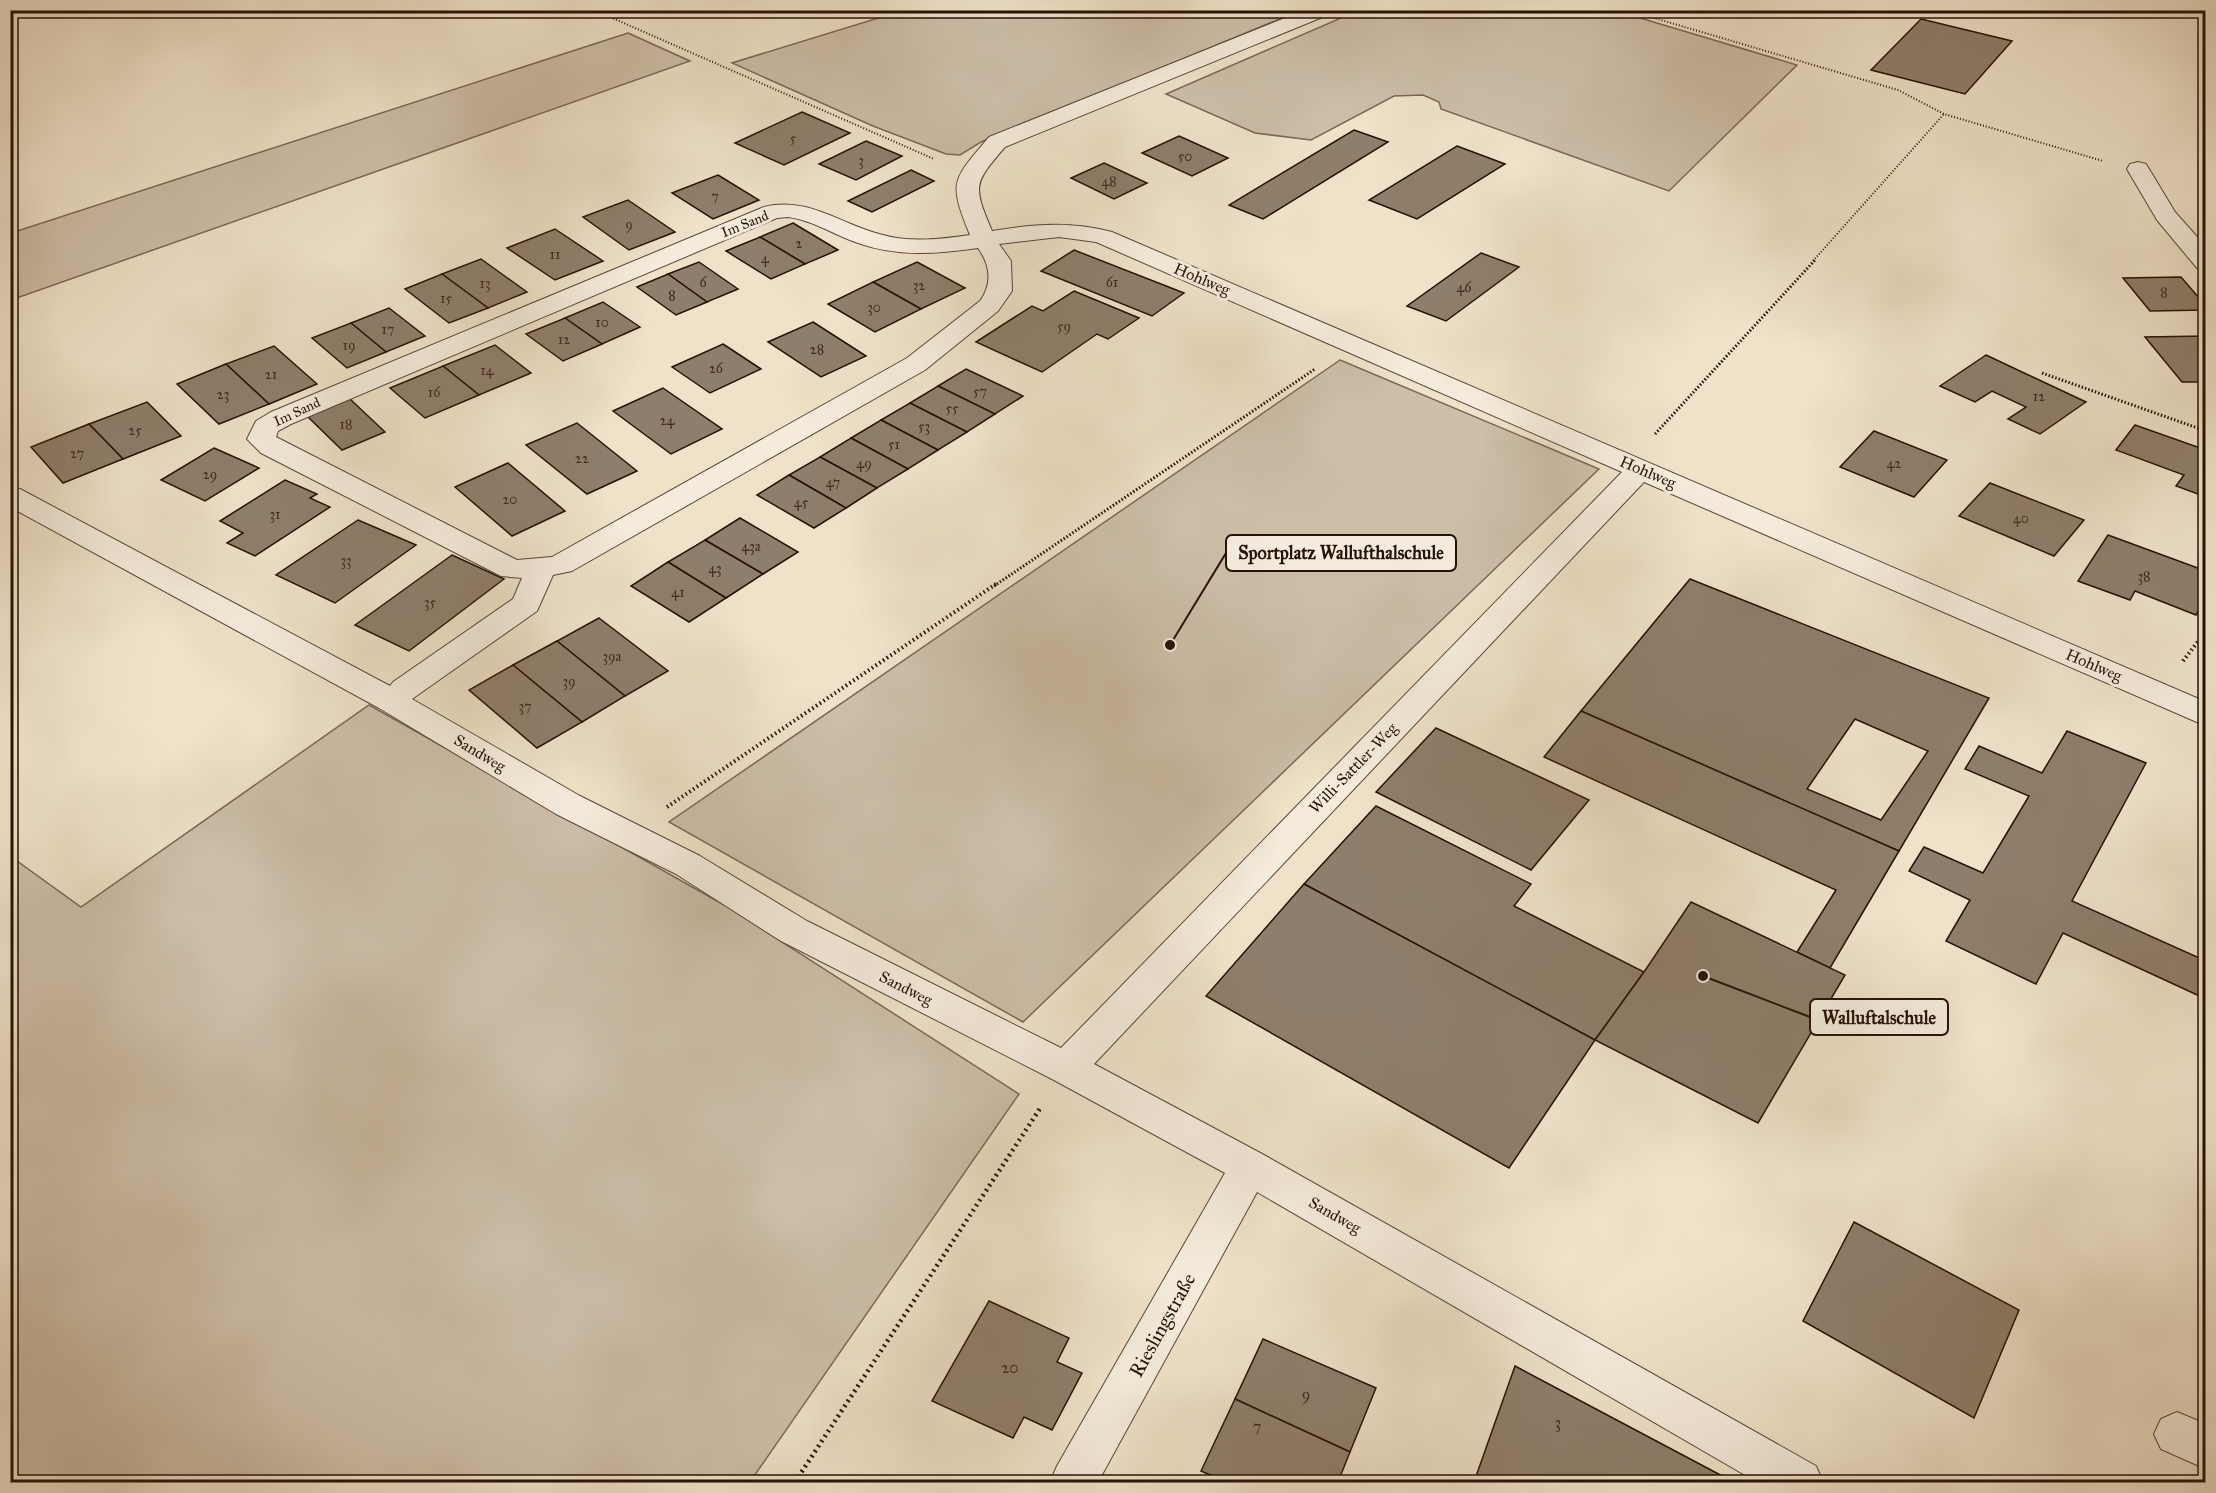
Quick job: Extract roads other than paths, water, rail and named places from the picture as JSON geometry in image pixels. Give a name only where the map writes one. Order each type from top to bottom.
[{"type":"street","points":[[984,240],[964,190],[969,175],[997,142],[1323,10]]},
{"type":"street","points":[[2138,170],[2165,215],[2205,263]]},
{"type":"street","name":"Im Sand","points":[[804,211],[867,238],[897,244],[941,246],[984,240],[999,261],[1000,291],[989,306],[916,364],[562,564],[541,569],[512,569],[271,447],[261,439],[266,427],[281,418],[772,212],[804,211]]},
{"type":"street","name":"Hohlweg","points":[[984,240],[1046,230],[1089,232],[2205,715]]},
{"type":"street","name":"Willi-Sattler-Weg","points":[[1066,1068],[1641,469]]},
{"type":"street","name":"Sandweg","points":[[10,495],[390,700],[568,805],[688,865],[794,931],[1066,1068],[1250,1167],[1800,1482]]},
{"type":"street","points":[[405,690],[526,604],[541,569]]},
{"type":"street","name":"Rieslingstraße","points":[[1073,1482],[1250,1167]]},
{"type":"place","name":"Sportplatz Wallufthalschule","points":[[1170,645]]},
{"type":"place","name":"Walluftalschule","points":[[1703,976]]}]
